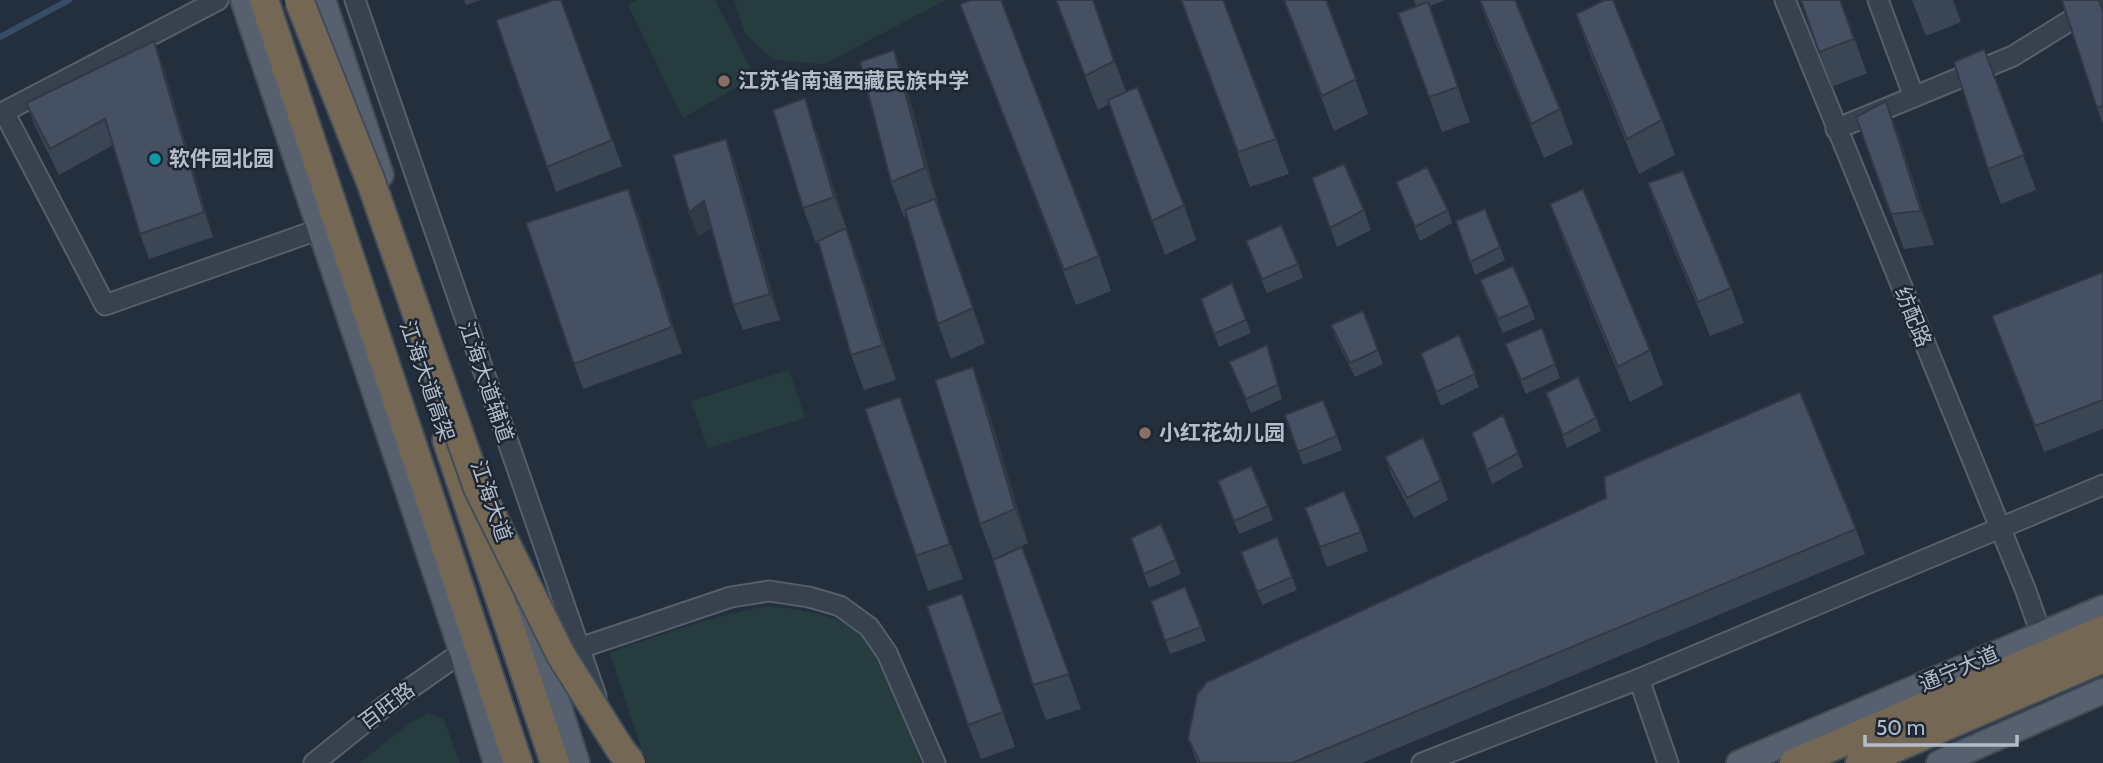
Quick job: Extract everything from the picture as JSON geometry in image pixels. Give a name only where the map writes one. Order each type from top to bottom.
[{"type":"highway","name":"江海大道高架","points":[[264,0],[519,763]]},
{"type":"highway","name":"江海大道高架","points":[[298,0],[555,763]]},
{"type":"highway","points":[[298,0],[371,182],[478,488],[561,655],[631,763]]},
{"type":"highway","points":[[1794,763],[2103,630]]},
{"type":"highway","points":[[1860,763],[2103,659]]},
{"type":"main road","points":[[243,0],[462,652],[496,763]]},
{"type":"main road","name":"江海大道","points":[[323,0],[578,763]]},
{"type":"main road","name":"通宁大道","points":[[1739,763],[2103,608]]},
{"type":"main road","points":[[1939,763],[2103,691]]},
{"type":"street","points":[[218,0],[2,113],[105,305],[320,229]]},
{"type":"street","name":"江海大道辅道","points":[[355,0],[618,763]]},
{"type":"street","name":"纺配路","points":[[1785,0],[2041,634]]},
{"type":"street","points":[[1878,0],[1914,97]]},
{"type":"street","points":[[1836,129],[2013,56],[2103,0]]},
{"type":"street","points":[[1422,763],[1639,679],[2103,485]]},
{"type":"street","points":[[580,648],[731,597],[769,591],[808,597],[840,606],[869,628],[887,653],[935,763]]},
{"type":"street","name":"百旺路","points":[[314,763],[385,706],[462,652]]},
{"type":"street","points":[[1639,679],[1668,763]]},
{"type":"green space","points":[[637,0],[715,0],[755,77],[683,118],[628,5]]},
{"type":"green space","points":[[734,0],[946,0],[824,64],[774,60],[745,34]]},
{"type":"green space","points":[[789,370],[805,418],[708,448],[691,401]]},
{"type":"green space","points":[[767,606],[824,615],[855,629],[866,638],[895,690],[920,763],[646,763],[610,653],[707,620]]},
{"type":"green space","points":[[428,713],[443,718],[460,763],[360,763],[411,722]]},
{"type":"building","points":[[561,0],[612,140],[547,167],[496,20]]},
{"type":"building","points":[[972,0],[1001,0],[1099,256],[1064,270],[960,4]]},
{"type":"building","points":[[1056,0],[1093,0],[1114,61],[1085,76]]},
{"type":"building","points":[[1181,0],[1223,0],[1276,139],[1238,152]]},
{"type":"building","points":[[1284,0],[1326,0],[1356,79],[1322,96]]},
{"type":"building","points":[[1480,0],[1515,0],[1560,109],[1531,124]]},
{"type":"building","points":[[1605,0],[1613,0],[1662,120],[1627,139],[1576,14]]},
{"type":"building","points":[[1801,0],[1840,0],[1854,39],[1819,52]]},
{"type":"building","points":[[2099,0],[2103,11],[2103,106],[2097,108],[2062,1]]},
{"type":"building","points":[[1428,2],[1458,87],[1429,97],[1398,13]]},
{"type":"building","name":"软件园北园","points":[[154,41],[204,212],[140,234],[105,119],[50,149],[26,103]]},
{"type":"building","points":[[1984,49],[2024,155],[1988,169],[1954,62]]},
{"type":"building","points":[[894,50],[925,168],[891,182],[860,62]]},
{"type":"building","points":[[1137,87],[1184,205],[1152,221],[1108,100]]},
{"type":"building","points":[[805,98],[834,197],[803,208],[773,110]]},
{"type":"building","points":[[1886,101],[1921,211],[1891,214],[1856,117]]},
{"type":"building","points":[[726,139],[770,294],[733,305],[704,201],[689,212],[673,155]]},
{"type":"building","points":[[1344,164],[1364,210],[1330,228],[1312,178]]},
{"type":"building","points":[[1427,167],[1448,210],[1415,227],[1396,182]]},
{"type":"building","points":[[1683,171],[1731,288],[1698,302],[1648,183]]},
{"type":"building","points":[[628,189],[672,327],[574,364],[526,223]]},
{"type":"building","points":[[1583,189],[1650,350],[1618,367],[1550,204]]},
{"type":"building","points":[[935,199],[973,308],[938,324],[905,210]]},
{"type":"building","points":[[1485,209],[1500,247],[1470,262],[1456,221]]},
{"type":"building","points":[[1281,225],[1298,264],[1262,279],[1246,241]]},
{"type":"building","points":[[846,228],[883,345],[851,355],[818,241]]},
{"type":"building","points":[[1513,266],[1530,305],[1498,319],[1480,280]]},
{"type":"building","points":[[2103,272],[2103,400],[2035,426],[1992,316]]},
{"type":"building","points":[[1232,283],[1246,320],[1214,334],[1201,299]]},
{"type":"building","points":[[1363,311],[1378,350],[1350,363],[1331,325]]},
{"type":"building","points":[[1542,328],[1555,364],[1521,380],[1505,344]]},
{"type":"building","points":[[1459,335],[1475,374],[1436,392],[1421,353]]},
{"type":"building","points":[[1267,345],[1278,385],[1246,399],[1229,362]]},
{"type":"building","points":[[973,367],[1015,509],[980,524],[935,380]]},
{"type":"building","points":[[1578,377],[1596,418],[1563,435],[1546,393]]},
{"type":"building","points":[[1800,392],[1856,529],[1292,763],[1200,763],[1188,738],[1197,694],[1207,682],[1606,498],[1604,477]]},
{"type":"building","points":[[900,397],[950,544],[916,556],[865,409]]},
{"type":"building","points":[[1323,400],[1337,436],[1298,452],[1285,415]]},
{"type":"building","points":[[1503,415],[1518,453],[1487,470],[1472,433]]},
{"type":"building","points":[[1423,437],[1441,480],[1407,498],[1385,457]]},
{"type":"building","points":[[1251,466],[1268,506],[1234,521],[1218,481]]},
{"type":"building","points":[[1344,491],[1361,532],[1320,547],[1305,508]]},
{"type":"building","points":[[1161,524],[1176,560],[1144,574],[1131,538]]},
{"type":"building","points":[[1277,537],[1292,577],[1257,592],[1241,552]]},
{"type":"building","points":[[1022,547],[1069,674],[1033,685],[993,560]]},
{"type":"building","points":[[1185,587],[1201,627],[1165,641],[1151,601]]},
{"type":"building","points":[[962,594],[1003,712],[968,725],[927,606]]},
{"type":"waterway","points":[[0,37],[69,0]]},
{"type":"place","name":"江苏省南通西藏民族中学","points":[[724,81]]},
{"type":"place","name":"软件园北园","points":[[155,159]]},
{"type":"place","name":"小红花幼儿园","points":[[1145,433]]}]
